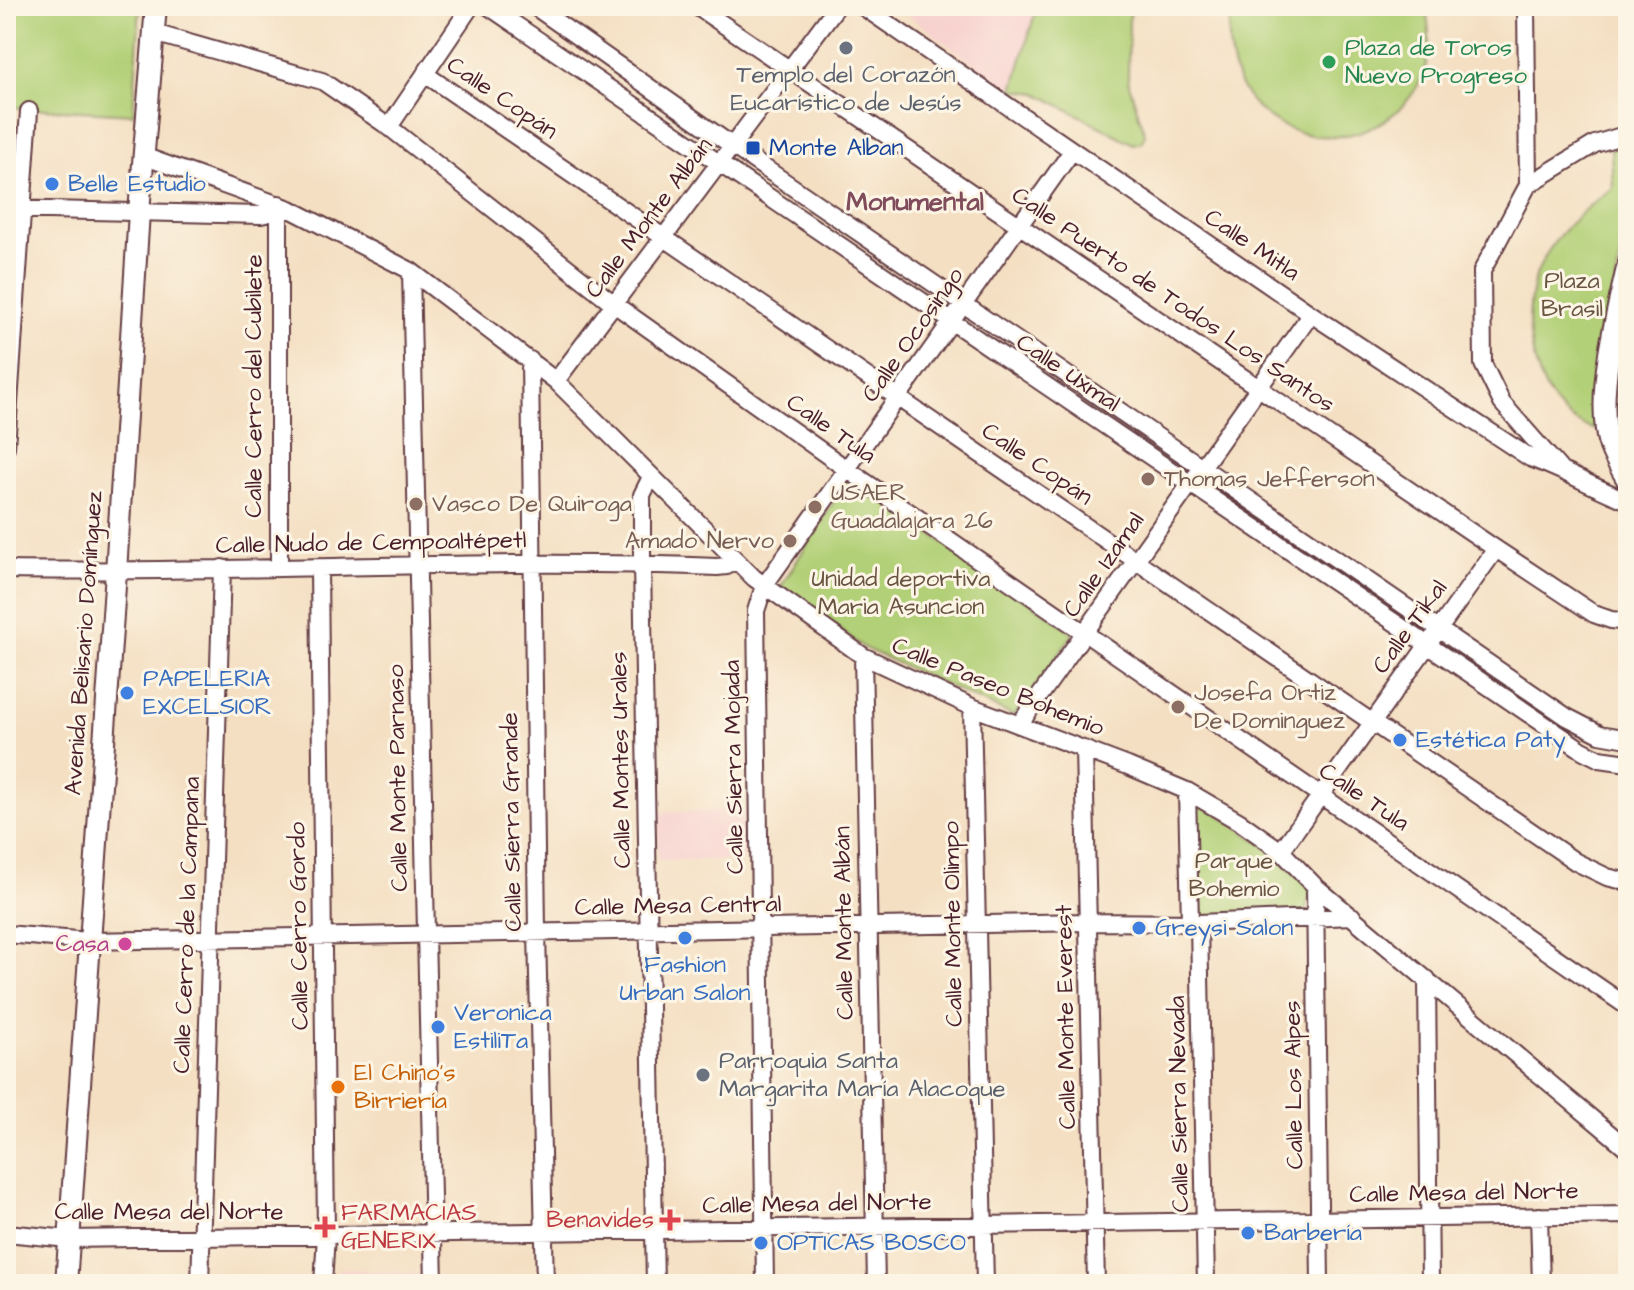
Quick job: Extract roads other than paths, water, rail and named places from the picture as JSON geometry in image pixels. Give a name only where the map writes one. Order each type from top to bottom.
[{"type":"main road","name":"Avenida Belisario Domínguez","points":[[66,1284],[139,212],[156,6]]},
{"type":"main road","points":[[1628,264],[1609,356],[1606,415],[1606,430],[1613,454],[1628,481]]},
{"type":"street","points":[[389,127],[471,6]]},
{"type":"street","name":"Calle Uxmal","points":[[488,6],[1426,647],[1582,750],[1600,759],[1628,763]]},
{"type":"street","name":"Calle Uxmal","points":[[534,6],[734,147],[1567,717],[1600,734],[1628,739]]},
{"type":"street","name":"Calle Puerto de Todos Los Santos","points":[[696,6],[1594,614],[1628,622]]},
{"type":"street","name":"Calle Monte Albán","points":[[556,381],[837,6]]},
{"type":"street","name":"Calle Mitla","points":[[862,6],[1311,314],[1530,458],[1628,501]]},
{"type":"street","points":[[1526,6],[1528,185],[1482,271],[1483,364],[1502,403],[1560,469]]},
{"type":"street","name":"Calle Tula","points":[[154,33],[322,81],[389,127],[614,304],[848,470],[1628,1007]]},
{"type":"street","name":"Calle Copán","points":[[425,74],[1576,862],[1607,877],[1628,882]]},
{"type":"street","points":[[6,447],[14,209],[29,111]]},
{"type":"street","points":[[1528,185],[1595,144],[1628,134]]},
{"type":"street","name":"Calle Ocosingo","points":[[764,586],[1072,151]]},
{"type":"street","name":"Calle Paseo Bohemio","points":[[143,156],[282,209],[411,271],[556,381],[764,586],[863,656],[972,707],[1187,791],[1240,822],[1281,851],[1315,886],[1628,1149]]},
{"type":"street","points":[[14,209],[261,215],[282,209]]},
{"type":"street","name":"Calle Cerro del Cubilete","points":[[279,567],[282,209]]},
{"type":"street","name":"Calle Monte Parnaso","points":[[411,271],[434,1284]]},
{"type":"street","name":"Calle Izamal","points":[[1019,725],[1311,314]]},
{"type":"street","name":"Calle Sierra Grande","points":[[530,360],[545,1284]]},
{"type":"street","name":"Calle Montes Urales","points":[[651,477],[642,495],[642,564],[655,1284]]},
{"type":"street","name":"Calle Tikal","points":[[1281,851],[1496,549]]},
{"type":"street","name":"Calle Nudo de Cempoaltépetl","points":[[6,570],[116,572],[279,567],[642,564],[717,567],[727,566],[735,560]]},
{"type":"street","name":"Calle Cerro de la Campana","points":[[200,1284],[222,568]]},
{"type":"street","name":"Calle Cerro Gordo","points":[[319,568],[326,1235],[323,1284]]},
{"type":"street","name":"Calle Sierra Mojada","points":[[764,586],[756,611],[765,1284]]},
{"type":"street","name":"Calle Monte Albán","points":[[863,656],[876,1284]]},
{"type":"street","name":"Calle Monte Olimpo","points":[[972,707],[985,1284]]},
{"type":"street","name":"Calle Monte Everest","points":[[1084,749],[1096,1284]]},
{"type":"street","name":"Calle Sierra Nevada","points":[[1187,791],[1195,923],[1206,1284]]},
{"type":"street","name":"Calle Los Alpes","points":[[1315,886],[1320,1284]]},
{"type":"street","name":"Calle Mesa Central","points":[[6,934],[88,941],[1088,922],[1195,923],[1352,916]]},
{"type":"street","points":[[1427,979],[1430,1284]]},
{"type":"street","name":"Calle Mesa del Norte","points":[[6,1233],[69,1239],[1628,1215]]},
{"type":"street","points":[[1539,1216],[1541,1284]]},
{"type":"place","name":"Templo del Corazón Eucarístico de Jesús","points":[[846,48]]},
{"type":"place","name":"Plaza de Toros Nuevo Progreso","points":[[1329,62]]},
{"type":"place","name":"Monte Alban","points":[[753,148]]},
{"type":"place","name":"Belle Estudio","points":[[52,184]]},
{"type":"place","name":"Thomas Jefferson","points":[[1148,479]]},
{"type":"place","name":"Vasco De Quiroga","points":[[416,504]]},
{"type":"place","name":"USAER Guadalajara 26","points":[[815,507]]},
{"type":"place","name":"Amado Nervo","points":[[790,541]]},
{"type":"place","name":"PAPELERIA EXCELSIOR","points":[[127,693]]},
{"type":"place","name":"Josefa Ortiz De Dominguez","points":[[1178,707]]},
{"type":"place","name":"Estética Paty","points":[[1400,740]]},
{"type":"place","name":"Greysi Salon","points":[[1139,928]]},
{"type":"place","name":"Fashion Urban Salon","points":[[685,938]]},
{"type":"place","name":"Casa","points":[[125,944]]},
{"type":"place","name":"Veronica EstiliTa","points":[[438,1027]]},
{"type":"place","name":"Parroquia Santa Margarita María Alacoque","points":[[703,1075]]},
{"type":"place","name":"El Chino's Birriería","points":[[338,1087]]},
{"type":"place","name":"Benavides","points":[[670,1220]]},
{"type":"place","name":"FARMACIAS GENERIX","points":[[325,1227]]},
{"type":"place","name":"Barbería","points":[[1248,1233]]},
{"type":"place","name":"OPTICAS BOSCO","points":[[761,1243]]},
{"type":"district","name":"Monumental","points":[[915,202]]},
{"type":"park label","name":"Plaza Brasil","points":[[1572,295]]},
{"type":"park label","name":"Unidad deportiva Maria Asuncion","points":[[901,593]]},
{"type":"park label","name":"Parque Bohemio","points":[[1234,875]]}]
